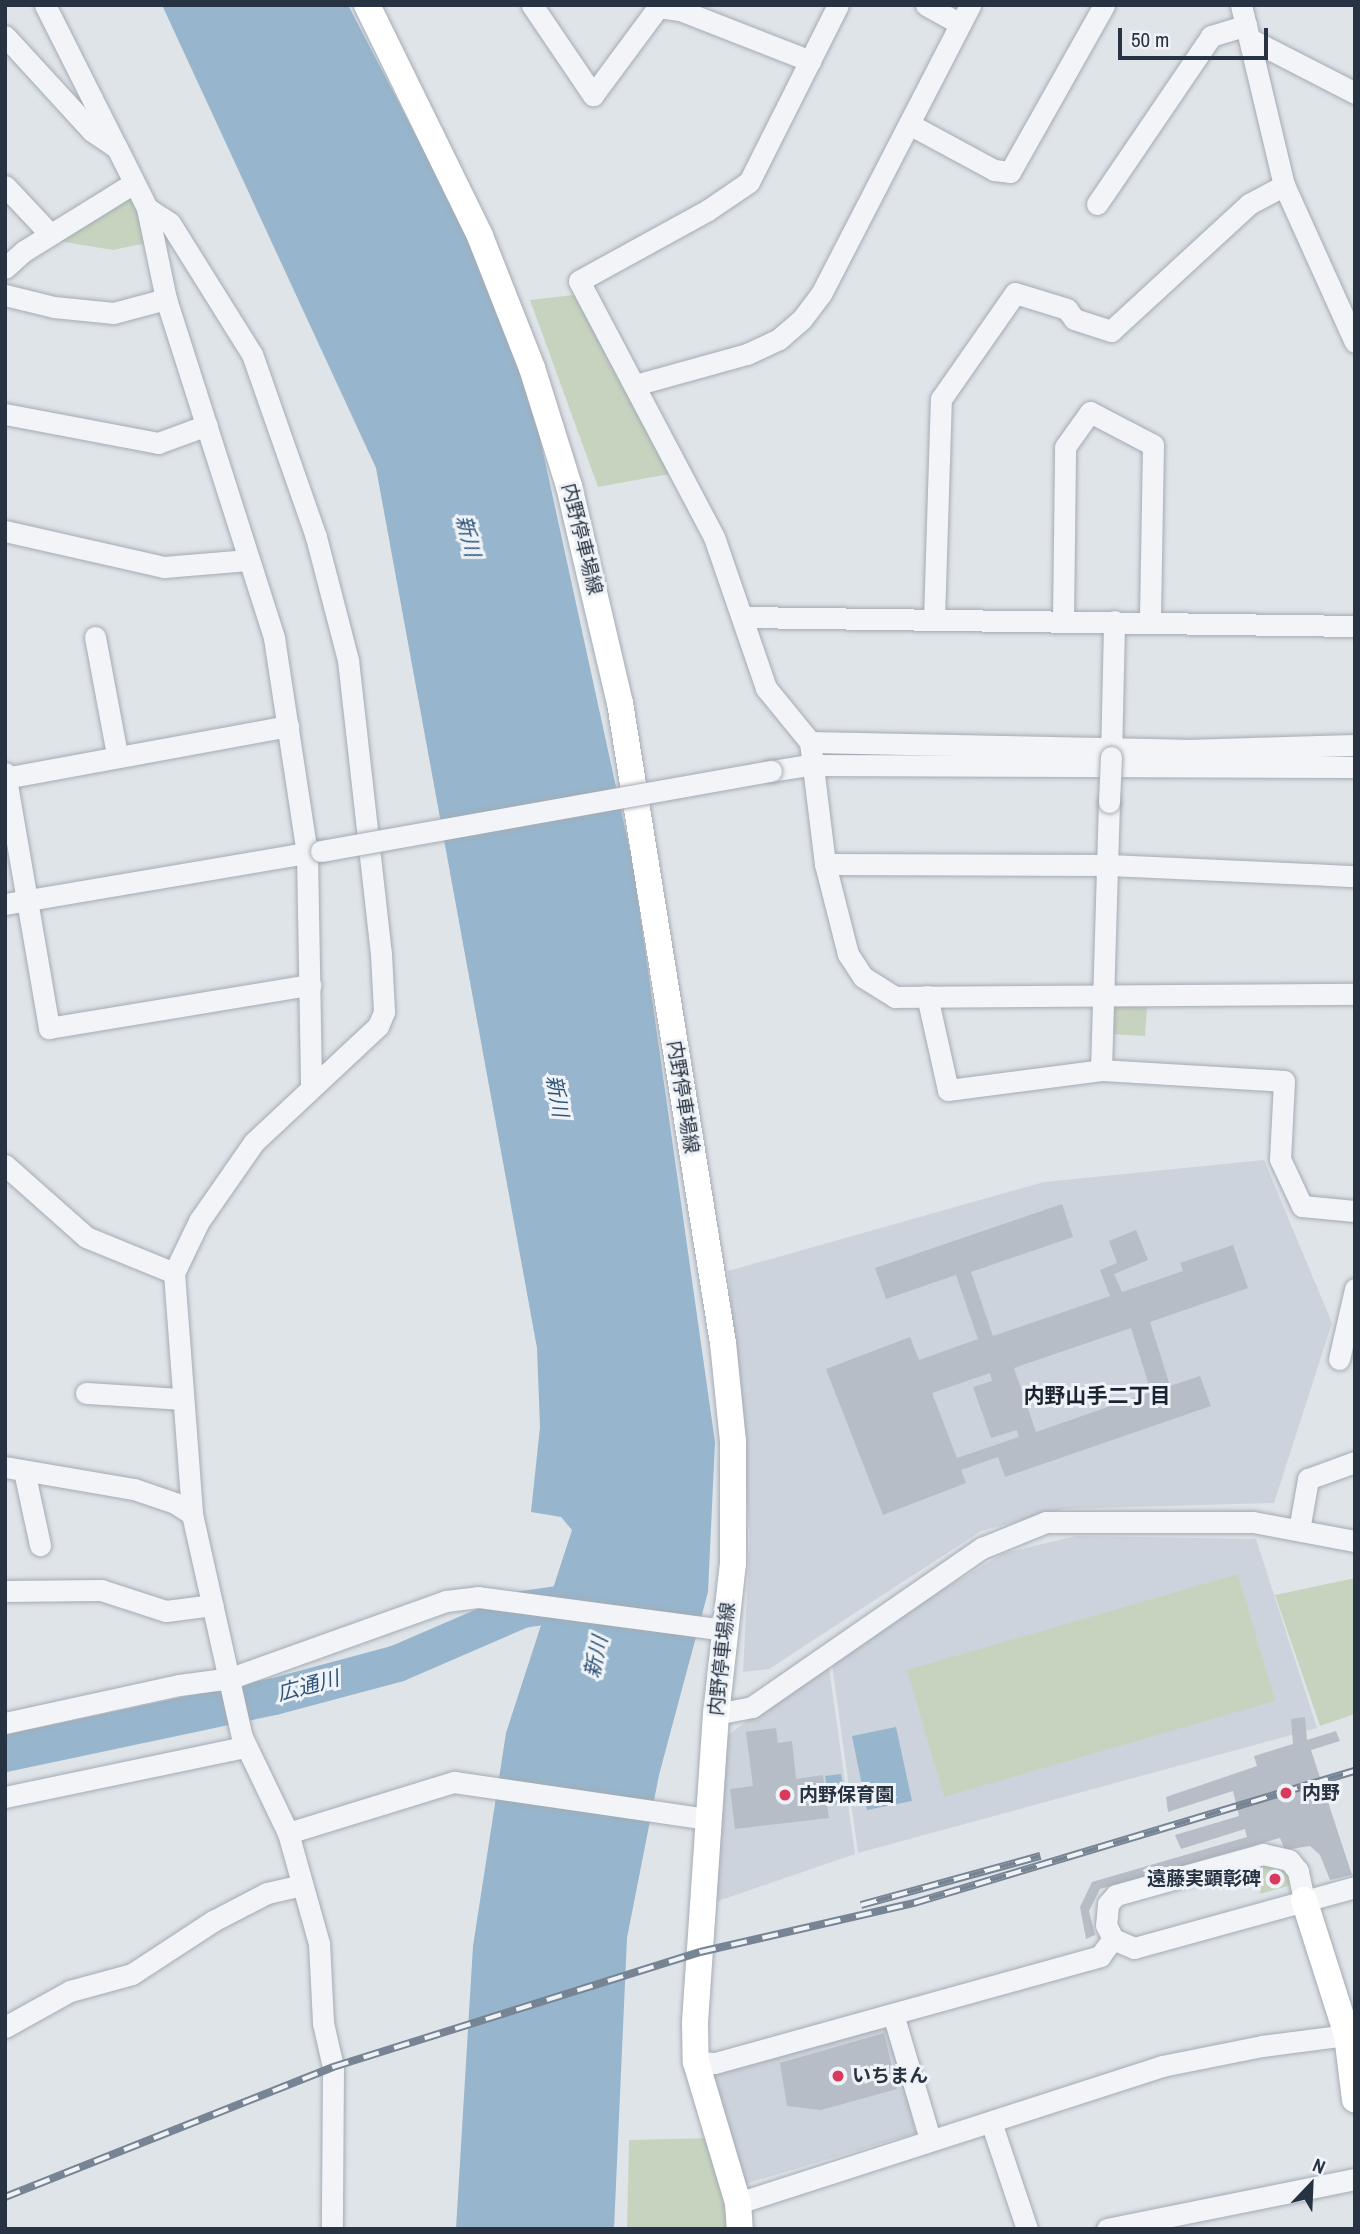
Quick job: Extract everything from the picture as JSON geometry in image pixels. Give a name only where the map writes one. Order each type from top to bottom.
[{"type":"main road","name":"内野停車場線","points":[[368,5],[480,236],[516,328],[569,486],[595,583],[620,703],[723,1343],[734,1503],[708,1819],[696,2062],[739,2216]]},
{"type":"main road","points":[[1304,1900],[1351,2034],[1355,2100]]},
{"type":"street","points":[[45,5],[117,148],[132,184],[147,208],[166,299],[274,638],[288,726],[314,852],[310,985],[311,1085]]},
{"type":"street","points":[[532,5],[593,95],[658,7],[680,10],[810,61]]},
{"type":"street","points":[[838,5],[749,182],[708,210],[579,281],[714,537],[766,688],[810,742],[810,765],[837,923],[863,977],[895,997],[1355,993]]},
{"type":"street","points":[[926,5],[960,24]]},
{"type":"street","points":[[635,385],[747,354],[779,339],[802,319],[821,294],[970,5]]},
{"type":"street","points":[[909,124],[994,170],[1010,172],[1104,5]]},
{"type":"street","points":[[1246,23],[1355,93]]},
{"type":"street","points":[[1246,23],[1284,186],[1355,342]]},
{"type":"street","points":[[1097,204],[1211,36],[1246,23]]},
{"type":"street","points":[[5,36],[92,131],[117,148]]},
{"type":"street","points":[[5,268],[50,234],[132,184]]},
{"type":"street","points":[[5,186],[50,234]]},
{"type":"street","points":[[934,619],[941,399],[1015,293],[1067,309],[1074,319],[1111,331],[1249,204],[1284,186]]},
{"type":"street","points":[[147,208],[170,223],[252,354],[316,537],[348,660],[384,1012],[378,1026],[336,1070],[311,1085],[241,1159],[199,1221],[174,1273],[181,1399],[192,1514],[244,1742],[288,1833],[318,1943],[323,2023],[333,2067],[332,2229]]},
{"type":"street","points":[[5,295],[54,307],[114,313],[166,299]]},
{"type":"street","points":[[1063,620],[1065,447],[1090,412],[1153,445],[1150,621]]},
{"type":"street","points":[[5,414],[158,443],[207,425]]},
{"type":"street","points":[[5,531],[164,566],[248,560]]},
{"type":"street","points":[[743,617],[1355,626]]},
{"type":"street","points":[[1101,1070],[1114,621]]},
{"type":"street","points":[[95,637],[117,754]]},
{"type":"street","points":[[288,726],[117,754],[6,776],[15,902],[50,1028],[310,985]]},
{"type":"street","points":[[810,742],[1112,751],[1355,746]]},
{"type":"street","points":[[15,902],[810,765],[1355,767]]},
{"type":"street","points":[[825,864],[1109,865],[1355,876]]},
{"type":"street","points":[[927,996],[948,1090],[1101,1070],[1283,1081],[1280,1159],[1302,1206],[1355,1211]]},
{"type":"street","points":[[5,1165],[86,1237],[174,1273]]},
{"type":"street","points":[[1339,1359],[1355,1289]]},
{"type":"street","points":[[86,1393],[181,1399]]},
{"type":"street","points":[[1299,1530],[1308,1479],[1355,1462]]},
{"type":"street","points":[[40,1545],[12,1471],[134,1489],[175,1503],[192,1514]]},
{"type":"street","points":[[716,1714],[752,1707],[982,1548],[1046,1522],[1253,1522],[1355,1541]]},
{"type":"street","points":[[5,1591],[101,1590],[166,1611],[213,1605]]},
{"type":"street","points":[[5,1723],[179,1685],[231,1683],[446,1601],[478,1597],[725,1630]]},
{"type":"street","points":[[5,1797],[244,1742]]},
{"type":"street","points":[[288,1833],[454,1782],[708,1819]]},
{"type":"street","points":[[1304,1900],[1298,1871],[1289,1860],[1263,1854],[1115,1895],[1105,1913],[1113,1939],[1134,1948],[1355,1887]]},
{"type":"street","points":[[5,2027],[70,1991],[132,1974],[213,1921],[267,1893],[302,1885]]},
{"type":"street","points":[[696,2062],[715,2063],[1100,1955],[1113,1939]]},
{"type":"street","points":[[893,2014],[930,2139]]},
{"type":"street","points":[[739,2216],[930,2139],[1162,2066],[1351,2034]]},
{"type":"street","points":[[991,2122],[1027,2229]]},
{"type":"street","points":[[1107,2229],[1355,2179]]},
{"type":"shaded area","points":[[1264,1160],[1332,1323],[1274,1503],[1064,1509],[981,1531],[769,1669],[743,1672],[750,1536],[728,1271],[1044,1182]]},
{"type":"shaded area","points":[[1076,1536],[1256,1539],[1317,1728],[858,1853],[831,1657],[1004,1553]]},
{"type":"shaded area","name":"内野保育園","points":[[828,1660],[855,1854],[715,1902],[727,1736]]},
{"type":"shaded area","points":[[889,2025],[916,2133],[745,2184],[704,2074]]},
{"type":"green space","points":[[133,194],[146,243],[113,250],[52,240]]},
{"type":"green space","points":[[582,294],[675,473],[598,487],[530,300]]},
{"type":"green space","points":[[1112,1005],[1147,1007],[1145,1036],[1110,1034]]},
{"type":"green space","points":[[1238,1574],[1275,1701],[944,1797],[907,1670]]},
{"type":"green space","points":[[1355,1578],[1355,1714],[1320,1726],[1275,1595]]},
{"type":"green space","points":[[1263,1866],[1279,1867],[1298,1883],[1260,1894]]},
{"type":"green space","points":[[716,2138],[736,2229],[627,2229],[629,2140]]},
{"type":"water","name":"新川","points":[[162,5],[348,5],[516,328],[633,865],[715,1442],[708,1592],[659,1775],[627,1938],[614,2229],[456,2229],[473,1946],[506,1733],[572,1530],[561,1517],[531,1512],[540,1427],[537,1348],[376,468]]},
{"type":"water","points":[[896,1727],[912,1801],[867,1810],[852,1736]]},
{"type":"water","points":[[841,1774],[846,1803],[830,1805],[825,1776]]},
{"type":"building","points":[[1062,1204],[1073,1237],[971,1272],[993,1336],[1110,1296],[1100,1270],[1117,1263],[1109,1241],[1136,1230],[1148,1260],[1114,1274],[1122,1292],[1183,1271],[1180,1263],[1233,1245],[1248,1288],[1150,1322],[1170,1386],[1200,1376],[1211,1406],[1005,1477],[998,1457],[961,1470],[966,1483],[883,1515],[826,1369],[910,1337],[919,1360],[978,1339],[956,1275],[886,1299],[875,1268]],"holes":[[[1131,1328],[1151,1392],[1036,1432],[1014,1368]],[[990,1373],[992,1381],[973,1387],[991,1438],[1017,1430],[1019,1437],[957,1458],[932,1393]]]},
{"type":"building","points":[[1305,1717],[1307,1740],[1336,1731],[1340,1741],[1311,1750],[1352,1875],[1330,1880],[1320,1855],[1310,1846],[1285,1850],[1280,1838],[1100,1889],[1089,1911],[1095,1935],[1086,1939],[1080,1907],[1092,1882],[1247,1837],[1245,1829],[1181,1849],[1175,1835],[1239,1816],[1233,1791],[1168,1812],[1166,1797],[1257,1766],[1254,1756],[1293,1744],[1291,1719]]},
{"type":"building","points":[[776,1728],[778,1743],[792,1741],[796,1779],[823,1775],[829,1818],[735,1829],[730,1789],[753,1786],[746,1732]]},
{"type":"building","name":"いちまん","points":[[884,2033],[897,2089],[821,2110],[787,2106],[780,2063]]},
{"type":"waterway","name":"広通川","points":[[5,1753],[274,1696],[397,1663],[522,1609],[564,1603]]},
{"type":"railway","points":[[5,2197],[333,2067],[700,1952],[914,1903],[1355,1771]]},
{"type":"railway","points":[[861,1905],[1040,1856]]},
{"type":"place","name":"内野","points":[[1286,1793]]},
{"type":"place","name":"内野保育園","points":[[785,1795]]},
{"type":"place","name":"遠藤実顕彰碑","points":[[1275,1879]]},
{"type":"place","name":"いちまん","points":[[838,2076]]},
{"type":"district","name":"内野山手二丁目","points":[[1097,1396]]}]
